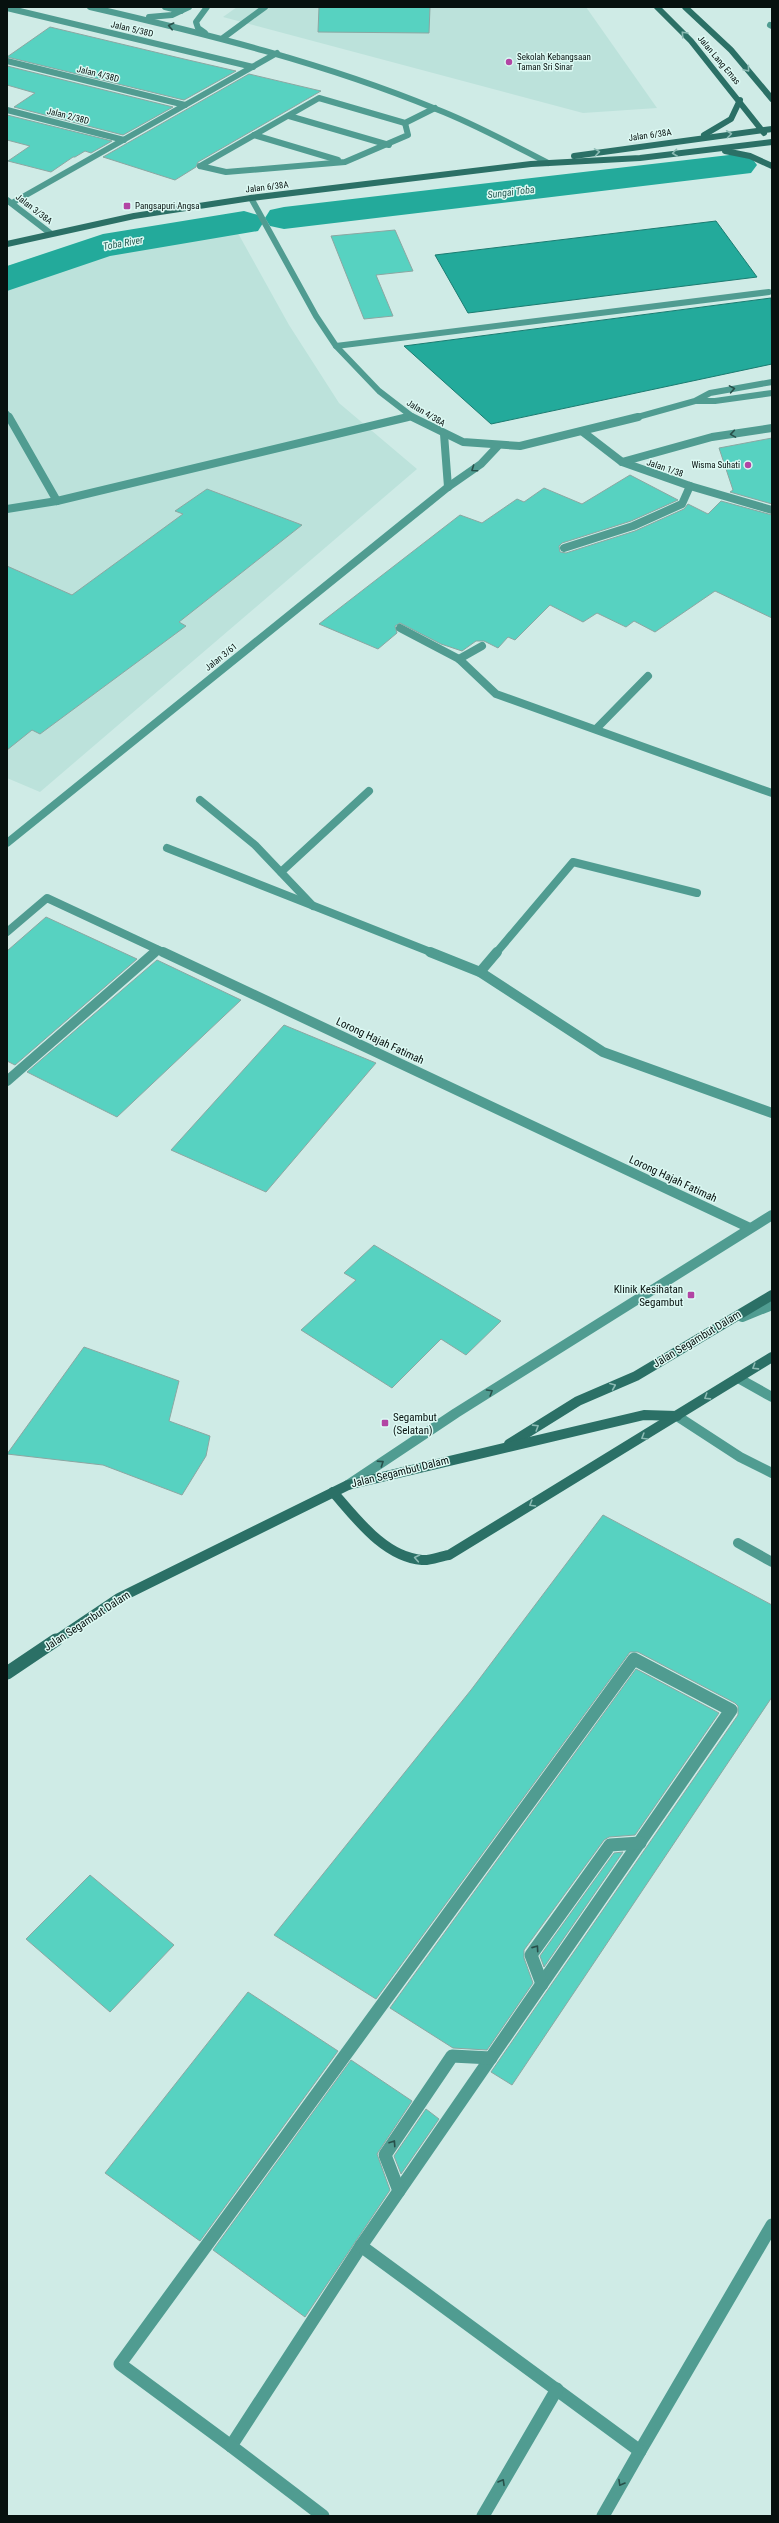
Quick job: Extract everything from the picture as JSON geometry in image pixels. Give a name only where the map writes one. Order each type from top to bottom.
[{"type":"street","points":[[90,7],[207,34],[277,53],[435,108],[479,127],[547,162]]},
{"type":"street","points":[[165,7],[181,11]]},
{"type":"street","points":[[135,18],[159,17],[181,11],[189,7]]},
{"type":"street","points":[[207,7],[196,22],[198,28],[207,34]]},
{"type":"street","points":[[222,38],[265,7]]},
{"type":"street","name":"Jalan Lang Emas","points":[[657,7],[691,41],[740,100],[772,143]]},
{"type":"street","name":"Jalan Lang Emas","points":[[685,7],[731,50],[772,99]]},
{"type":"street","name":"Jalan 5/38D","points":[[7,8],[253,67]]},
{"type":"street","points":[[9,201],[124,140],[277,53]]},
{"type":"street","name":"Jalan 4/38D","points":[[7,61],[186,105]]},
{"type":"street","points":[[405,123],[408,135],[389,146],[345,162],[226,172],[200,166],[319,98],[405,123],[435,108]]},
{"type":"street","points":[[696,138],[731,120],[736,114],[740,100]]},
{"type":"street","name":"Jalan 2/38D","points":[[7,110],[124,140]]},
{"type":"street","points":[[289,116],[389,146]]},
{"type":"street","name":"Jalan 6/38A","points":[[7,244],[50,233],[153,212],[251,198],[547,162],[696,138],[772,128]]},
{"type":"street","points":[[254,135],[345,162]]},
{"type":"street","name":"Jalan 6/38A","points":[[547,162],[640,158],[714,148],[772,143]]},
{"type":"street","points":[[714,148],[750,156],[772,166]]},
{"type":"street","name":"Jalan 4/38A","points":[[251,198],[316,316],[336,346],[379,391],[411,416],[444,434],[463,442],[497,447],[534,443],[583,432],[695,401],[710,393],[772,382]]},
{"type":"street","name":"Jalan 3/38A","points":[[9,201],[50,233]]},
{"type":"street","points":[[336,346],[769,292]]},
{"type":"street","name":"Jalan 4/38A","points":[[695,401],[715,401],[772,393]]},
{"type":"street","points":[[7,414],[57,501]]},
{"type":"street","points":[[7,508],[57,501],[411,416]]},
{"type":"street","points":[[622,462],[712,437],[772,428]]},
{"type":"street","name":"Jalan 1/38","points":[[583,432],[622,462],[690,486],[772,510]]},
{"type":"street","points":[[444,434],[448,487]]},
{"type":"street","name":"Jalan 3/61","points":[[7,843],[448,487],[481,464],[497,447]]},
{"type":"street","points":[[564,548],[633,526],[682,504],[690,486]]},
{"type":"street","points":[[400,628],[459,659],[496,694],[772,793]]},
{"type":"street","points":[[459,659],[482,646]]},
{"type":"street","points":[[596,729],[648,676]]},
{"type":"street","points":[[281,872],[369,791]]},
{"type":"street","points":[[200,800],[255,845],[313,906]]},
{"type":"street","points":[[167,848],[480,972],[603,1052],[772,1113]]},
{"type":"street","points":[[480,972],[572,862],[697,893]]},
{"type":"street","name":"Lorong Hajah Fatimah","points":[[7,932],[47,898],[750,1228]]},
{"type":"street","points":[[7,1081],[158,950]]},
{"type":"street","points":[[348,1485],[520,1374],[772,1215]]},
{"type":"street","name":"Jalan Segambut Dalam","points":[[502,1448],[578,1401],[636,1376],[772,1295]]},
{"type":"street","points":[[721,1325],[772,1305]]},
{"type":"street","points":[[333,1492],[362,1524],[398,1553],[421,1560],[449,1554],[772,1357]]},
{"type":"street","points":[[738,1378],[772,1397]]},
{"type":"street","name":"Jalan Segambut Dalam","points":[[7,1673],[119,1598],[348,1485],[644,1414],[677,1416]]},
{"type":"street","points":[[677,1416],[740,1457],[772,1473]]},
{"type":"street","points":[[738,1543],[772,1562]]},
{"type":"street","points":[[230,2446],[361,2246],[731,1710],[634,1658],[120,2364],[323,2516]]},
{"type":"street","points":[[542,1984],[531,1955],[610,1845],[640,1843]]},
{"type":"street","points":[[399,2191],[385,2155],[452,2056],[491,2058]]},
{"type":"street","points":[[603,2516],[772,2225]]},
{"type":"street","points":[[361,2246],[640,2451]]},
{"type":"street","points":[[483,2516],[557,2389]]},
{"type":"shaded area","name":"Sekolah Kebangsaan Taman Sri Sinar","points":[[237,7],[586,7],[657,108],[583,113],[223,17]]},
{"type":"shaded area","points":[[716,221],[757,277],[468,313],[435,255]]},
{"type":"shaded area","points":[[229,225],[239,235],[289,325],[339,403],[417,469],[40,792],[7,778],[7,282],[104,247]]},
{"type":"shaded area","points":[[771,298],[772,364],[491,424],[404,346]]},
{"type":"building","points":[[319,7],[430,7],[429,33],[318,32]]},
{"type":"building","points":[[50,27],[236,71],[184,100],[7,57]]},
{"type":"building","points":[[7,66],[173,107],[123,135],[14,107],[35,93],[7,85]]},
{"type":"building","points":[[249,74],[321,91],[198,162],[196,167],[175,180],[103,157]]},
{"type":"building","points":[[7,115],[112,141],[91,153],[85,151],[73,157],[51,172],[8,161],[30,146],[7,140]]},
{"type":"building","points":[[395,230],[413,271],[376,275],[393,316],[364,319],[331,236]]},
{"type":"building","name":"Wisma Suhati","points":[[772,438],[772,504],[730,492],[733,490],[719,448]]},
{"type":"building","points":[[630,475],[678,500],[631,521],[562,543],[559,546],[560,552],[566,553],[635,531],[684,509],[688,504],[708,514],[721,501],[772,515],[772,618],[715,591],[655,632],[634,621],[626,627],[597,613],[583,622],[550,605],[515,640],[508,637],[498,648],[484,641],[476,641],[462,651],[441,644],[400,623],[395,626],[397,633],[378,649],[319,624],[460,515],[482,523],[517,499],[524,502],[544,488],[582,504]]},
{"type":"building","points":[[207,489],[302,525],[179,622],[186,626],[40,734],[32,730],[7,750],[7,566],[72,595],[183,514],[175,511]]},
{"type":"building","points":[[46,917],[137,959],[15,1065],[7,1061],[7,951]]},
{"type":"building","points":[[157,960],[241,1000],[117,1117],[27,1072]]},
{"type":"building","points":[[284,1025],[376,1063],[266,1192],[171,1150]]},
{"type":"building","points":[[374,1245],[501,1321],[466,1355],[441,1339],[392,1388],[301,1330],[356,1280],[344,1273]]},
{"type":"building","points":[[84,1347],[179,1381],[169,1421],[210,1436],[206,1456],[182,1495],[103,1465],[7,1454]]},
{"type":"building","points":[[603,1515],[772,1605],[772,1697],[512,2085],[491,2072],[738,1715],[738,1706],[735,1703],[638,1652],[630,1652],[376,1999],[274,1935],[471,1690]]},
{"type":"building","points":[[636,1669],[719,1713],[635,1835],[609,1837],[604,1840],[524,1950],[524,1958],[533,1983],[487,2050],[453,2048],[390,2008]]},
{"type":"building","points":[[623,1852],[544,1967],[540,1956],[614,1853]]},
{"type":"building","points":[[90,1875],[174,1945],[110,2012],[26,1939]]},
{"type":"building","points":[[248,1992],[338,2051],[200,2241],[105,2173]]},
{"type":"building","points":[[351,2060],[412,2101],[377,2154],[390,2190],[305,2317],[213,2250]]},
{"type":"building","points":[[426,2109],[439,2119],[401,2174],[394,2156]]},
{"type":"waterway","name":"Sungai Toba","points":[[284,218],[738,165]]},
{"type":"waterway","name":"Toba River","points":[[7,279],[103,246],[244,223]]},
{"type":"place","name":"Sekolah Kebangsaan Taman Sri Sinar","points":[[509,62]]},
{"type":"place","name":"Pangsapuri Angsa","points":[[127,206]]},
{"type":"place","name":"Wisma Suhati","points":[[748,465]]},
{"type":"place","name":"Klinik Kesihatan Segambut","points":[[691,1295]]},
{"type":"place","name":"Segambut (Selatan)","points":[[385,1423]]}]
